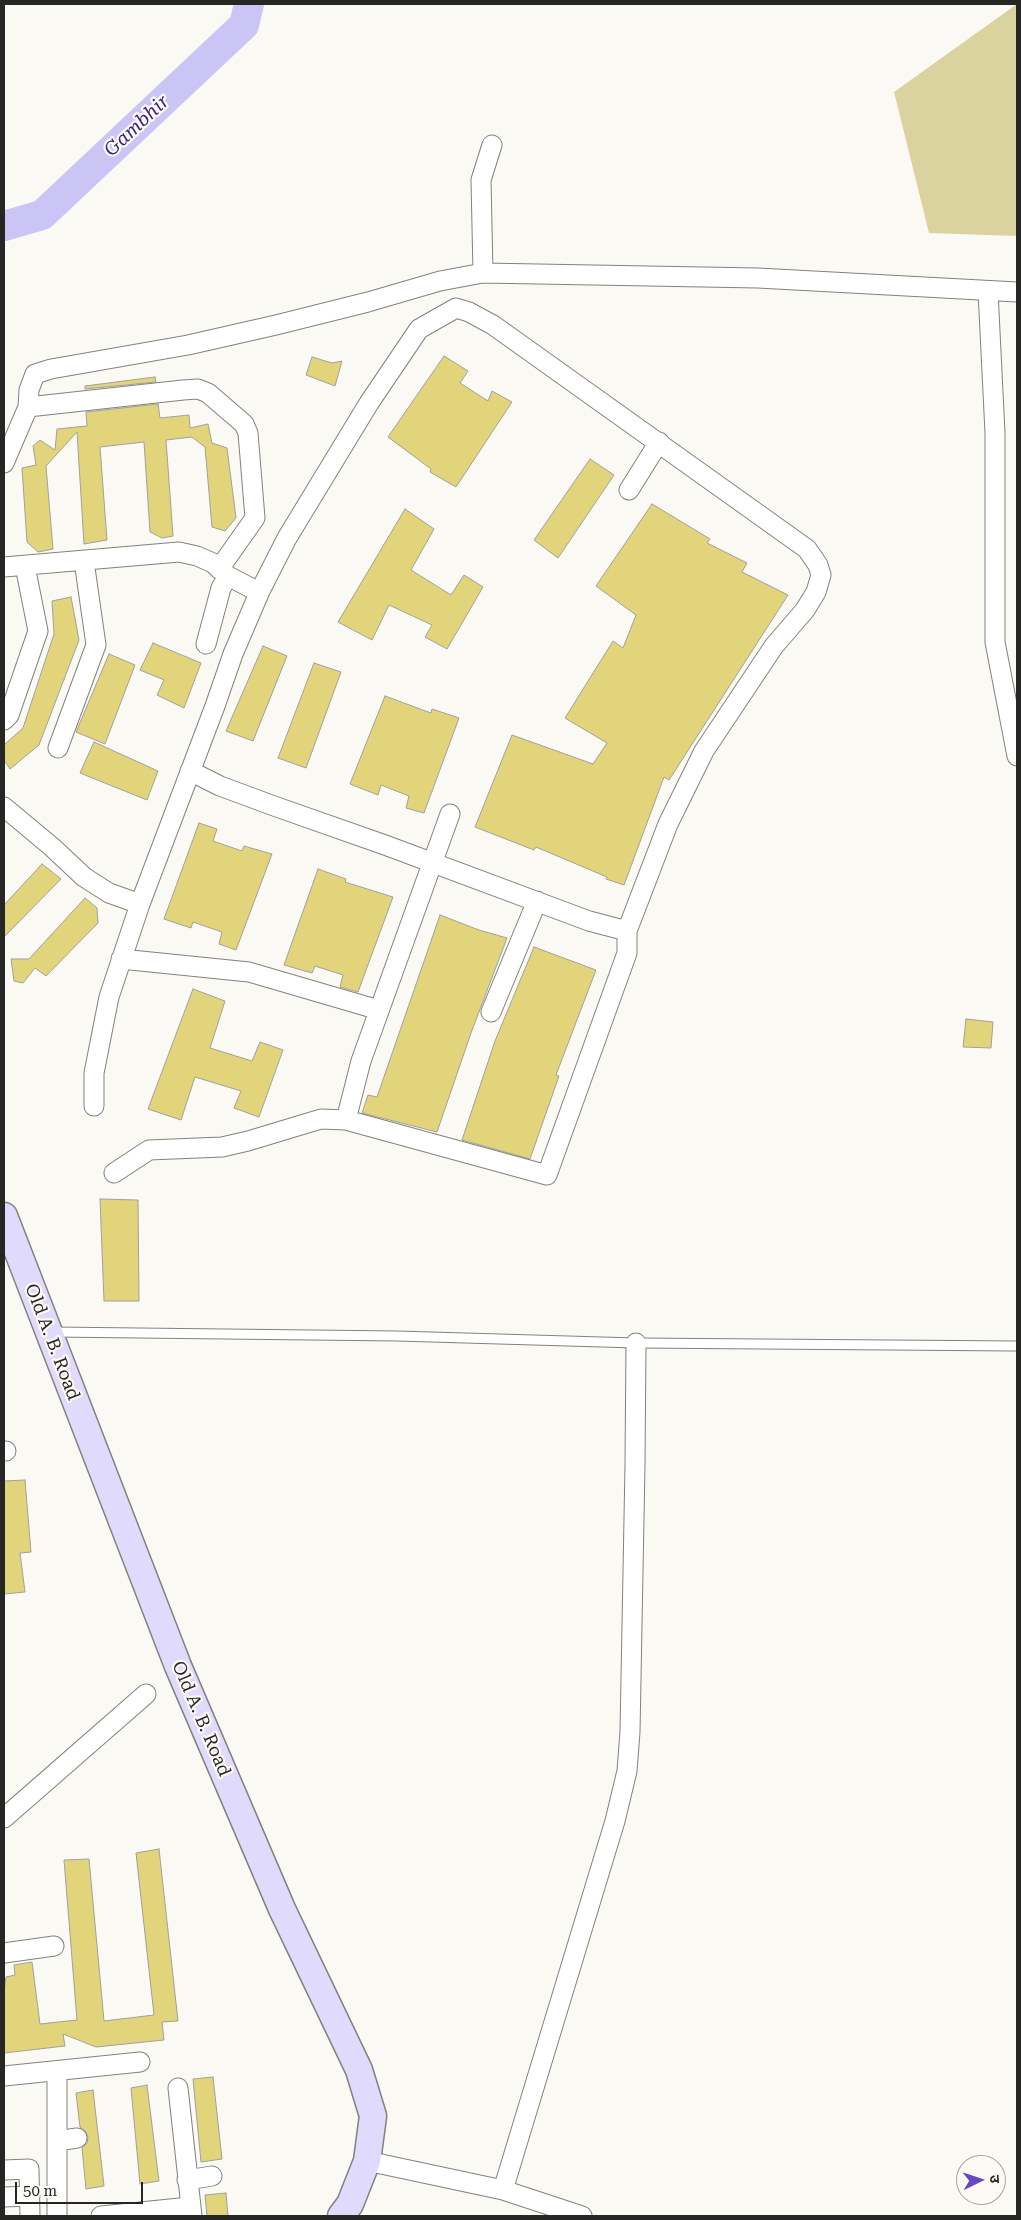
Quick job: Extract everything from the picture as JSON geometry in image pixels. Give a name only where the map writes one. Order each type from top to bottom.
[{"type":"street","points":[[483,273],[481,180],[492,144]]},
{"type":"street","points":[[4,463],[28,407],[29,390],[35,374],[51,369],[188,345],[368,302],[440,281],[483,273],[749,278],[1017,292]]},
{"type":"street","points":[[988,291],[995,432],[995,642],[1017,756]]},
{"type":"street","points":[[94,1106],[96,1064],[109,996],[140,904],[233,654],[260,591],[287,538],[369,403],[420,330],[430,321],[456,308],[493,325],[807,549],[818,565],[821,575],[816,592],[805,610],[774,646],[704,751],[668,824],[627,931],[627,953],[547,1175],[346,1120],[322,1120],[222,1147],[150,1150],[114,1173]]},
{"type":"street","points":[[28,407],[198,389],[215,399],[244,424],[248,433],[255,518],[223,572],[221,588],[206,644]]},
{"type":"street","points":[[629,490],[659,442]]},
{"type":"street","points":[[4,567],[179,552],[197,556],[213,563],[223,572],[251,588]]},
{"type":"street","points":[[58,748],[96,645],[84,561]]},
{"type":"street","points":[[4,720],[9,715],[38,631],[25,566]]},
{"type":"street","points":[[190,771],[220,786],[265,803],[432,862],[589,921],[627,931]]},
{"type":"street","points":[[4,807],[52,847],[84,877],[110,893],[140,904]]},
{"type":"street","points":[[346,1120],[361,1061],[450,814]]},
{"type":"street","points":[[491,1012],[537,901]]},
{"type":"street","points":[[121,959],[249,972],[379,1010]]},
{"type":"street","name":"Old A. B. Road","points":[[4,1216],[178,1666],[282,1909],[358,2070],[373,2116],[367,2161],[350,2204],[341,2216]]},
{"type":"street","points":[[503,2190],[614,1821],[627,1771],[630,1732],[636,1343]]},
{"type":"street","points":[[4,1818],[146,1694]]},
{"type":"street","points":[[4,1953],[54,1946]]},
{"type":"street","points":[[4,2076],[140,2062]]},
{"type":"street","points":[[57,2070],[57,2216]]},
{"type":"street","points":[[101,2216],[191,2212],[178,2088]]},
{"type":"street","points":[[57,2141],[77,2138]]},
{"type":"street","points":[[367,2161],[503,2190],[582,2216]]},
{"type":"street","points":[[4,2170],[29,2169],[30,2216]]},
{"type":"street","points":[[187,2180],[212,2176]]},
{"type":"street","points":[[4,2197],[30,2196]]},
{"type":"lane","points":[[48,1332],[397,1336],[636,1343],[1017,1346]]},
{"type":"shaded area","points":[[1017,4],[1017,236],[929,233],[894,92]]},
{"type":"building","points":[[444,356],[468,371],[460,383],[488,401],[492,391],[512,402],[456,487],[430,472],[431,469],[388,437]]},
{"type":"building","points":[[312,357],[332,363],[342,361],[335,386],[306,375]]},
{"type":"building","points":[[155,377],[156,382],[85,389],[85,386]]},
{"type":"building","points":[[158,404],[160,418],[189,415],[190,428],[208,424],[212,443],[227,448],[236,518],[225,531],[212,527],[205,447],[192,437],[166,440],[173,536],[162,538],[150,532],[144,442],[100,447],[107,540],[84,544],[77,432],[46,466],[53,549],[38,552],[27,542],[22,468],[36,465],[33,446],[40,440],[55,450],[57,429],[87,426],[86,412]]},
{"type":"building","points":[[590,459],[614,475],[558,558],[534,540]]},
{"type":"building","points":[[652,504],[710,539],[707,543],[747,563],[742,572],[788,595],[669,780],[664,777],[624,885],[606,879],[607,877],[536,847],[534,850],[475,827],[512,735],[593,764],[607,743],[565,718],[613,641],[623,648],[636,615],[596,586]]},
{"type":"building","points":[[405,509],[434,529],[411,570],[451,595],[464,575],[483,587],[447,649],[425,637],[432,625],[389,605],[372,640],[338,622]]},
{"type":"building","points":[[71,597],[79,640],[39,745],[10,769],[4,760],[4,745],[23,728],[54,634],[52,601]]},
{"type":"building","points":[[153,643],[201,663],[184,708],[157,695],[164,680],[140,670]]},
{"type":"building","points":[[263,646],[287,656],[253,741],[226,731]]},
{"type":"building","points":[[109,654],[135,665],[105,744],[76,732]]},
{"type":"building","points":[[314,663],[341,672],[306,768],[278,758]]},
{"type":"building","points":[[385,696],[431,713],[432,709],[459,718],[424,813],[406,808],[409,796],[381,785],[378,795],[350,784]]},
{"type":"building","points":[[94,742],[158,771],[147,800],[80,773]]},
{"type":"building","points":[[199,823],[217,829],[213,841],[242,851],[244,846],[272,854],[236,950],[219,944],[222,932],[193,922],[191,928],[164,919]]},
{"type":"building","points":[[42,864],[61,879],[4,937],[4,905]]},
{"type":"building","points":[[318,869],[346,879],[345,882],[393,897],[358,992],[340,987],[343,975],[315,966],[312,973],[284,965]]},
{"type":"building","points":[[85,898],[97,908],[98,923],[46,976],[35,968],[23,983],[14,981],[11,959],[29,959]]},
{"type":"building","points":[[440,915],[479,930],[507,938],[471,1033],[437,1132],[362,1113],[368,1095],[377,1097]]},
{"type":"building","points":[[534,947],[596,970],[556,1075],[559,1076],[530,1159],[462,1140],[495,1041]]},
{"type":"building","points":[[193,989],[225,1001],[210,1048],[252,1061],[260,1042],[283,1050],[259,1117],[234,1108],[241,1091],[195,1077],[181,1120],[148,1109]]},
{"type":"building","points":[[966,1019],[993,1022],[991,1048],[963,1047]]},
{"type":"building","points":[[100,1199],[138,1200],[139,1301],[104,1301]]},
{"type":"building","points":[[25,1480],[31,1552],[20,1553],[25,1592],[4,1594],[4,1481]]},
{"type":"building","points":[[159,1849],[178,2021],[162,2022],[164,2040],[96,2047],[63,2034],[65,2046],[4,2053],[4,1992],[6,1977],[15,1975],[14,1965],[32,1962],[40,2024],[77,2020],[64,1860],[89,1859],[104,2021],[154,2015],[136,1853]]},
{"type":"building","points":[[213,2077],[222,2159],[201,2162],[193,2079]]},
{"type":"building","points":[[147,2085],[159,2181],[140,2184],[131,2088]]},
{"type":"building","points":[[93,2090],[104,2186],[86,2189],[82,2148],[87,2143],[88,2137],[80,2127],[76,2093]]},
{"type":"building","points":[[226,2193],[228,2216],[207,2216],[205,2195]]},
{"type":"waterway","name":"Gambhir","points":[[4,226],[42,215],[244,25],[249,4]]}]
